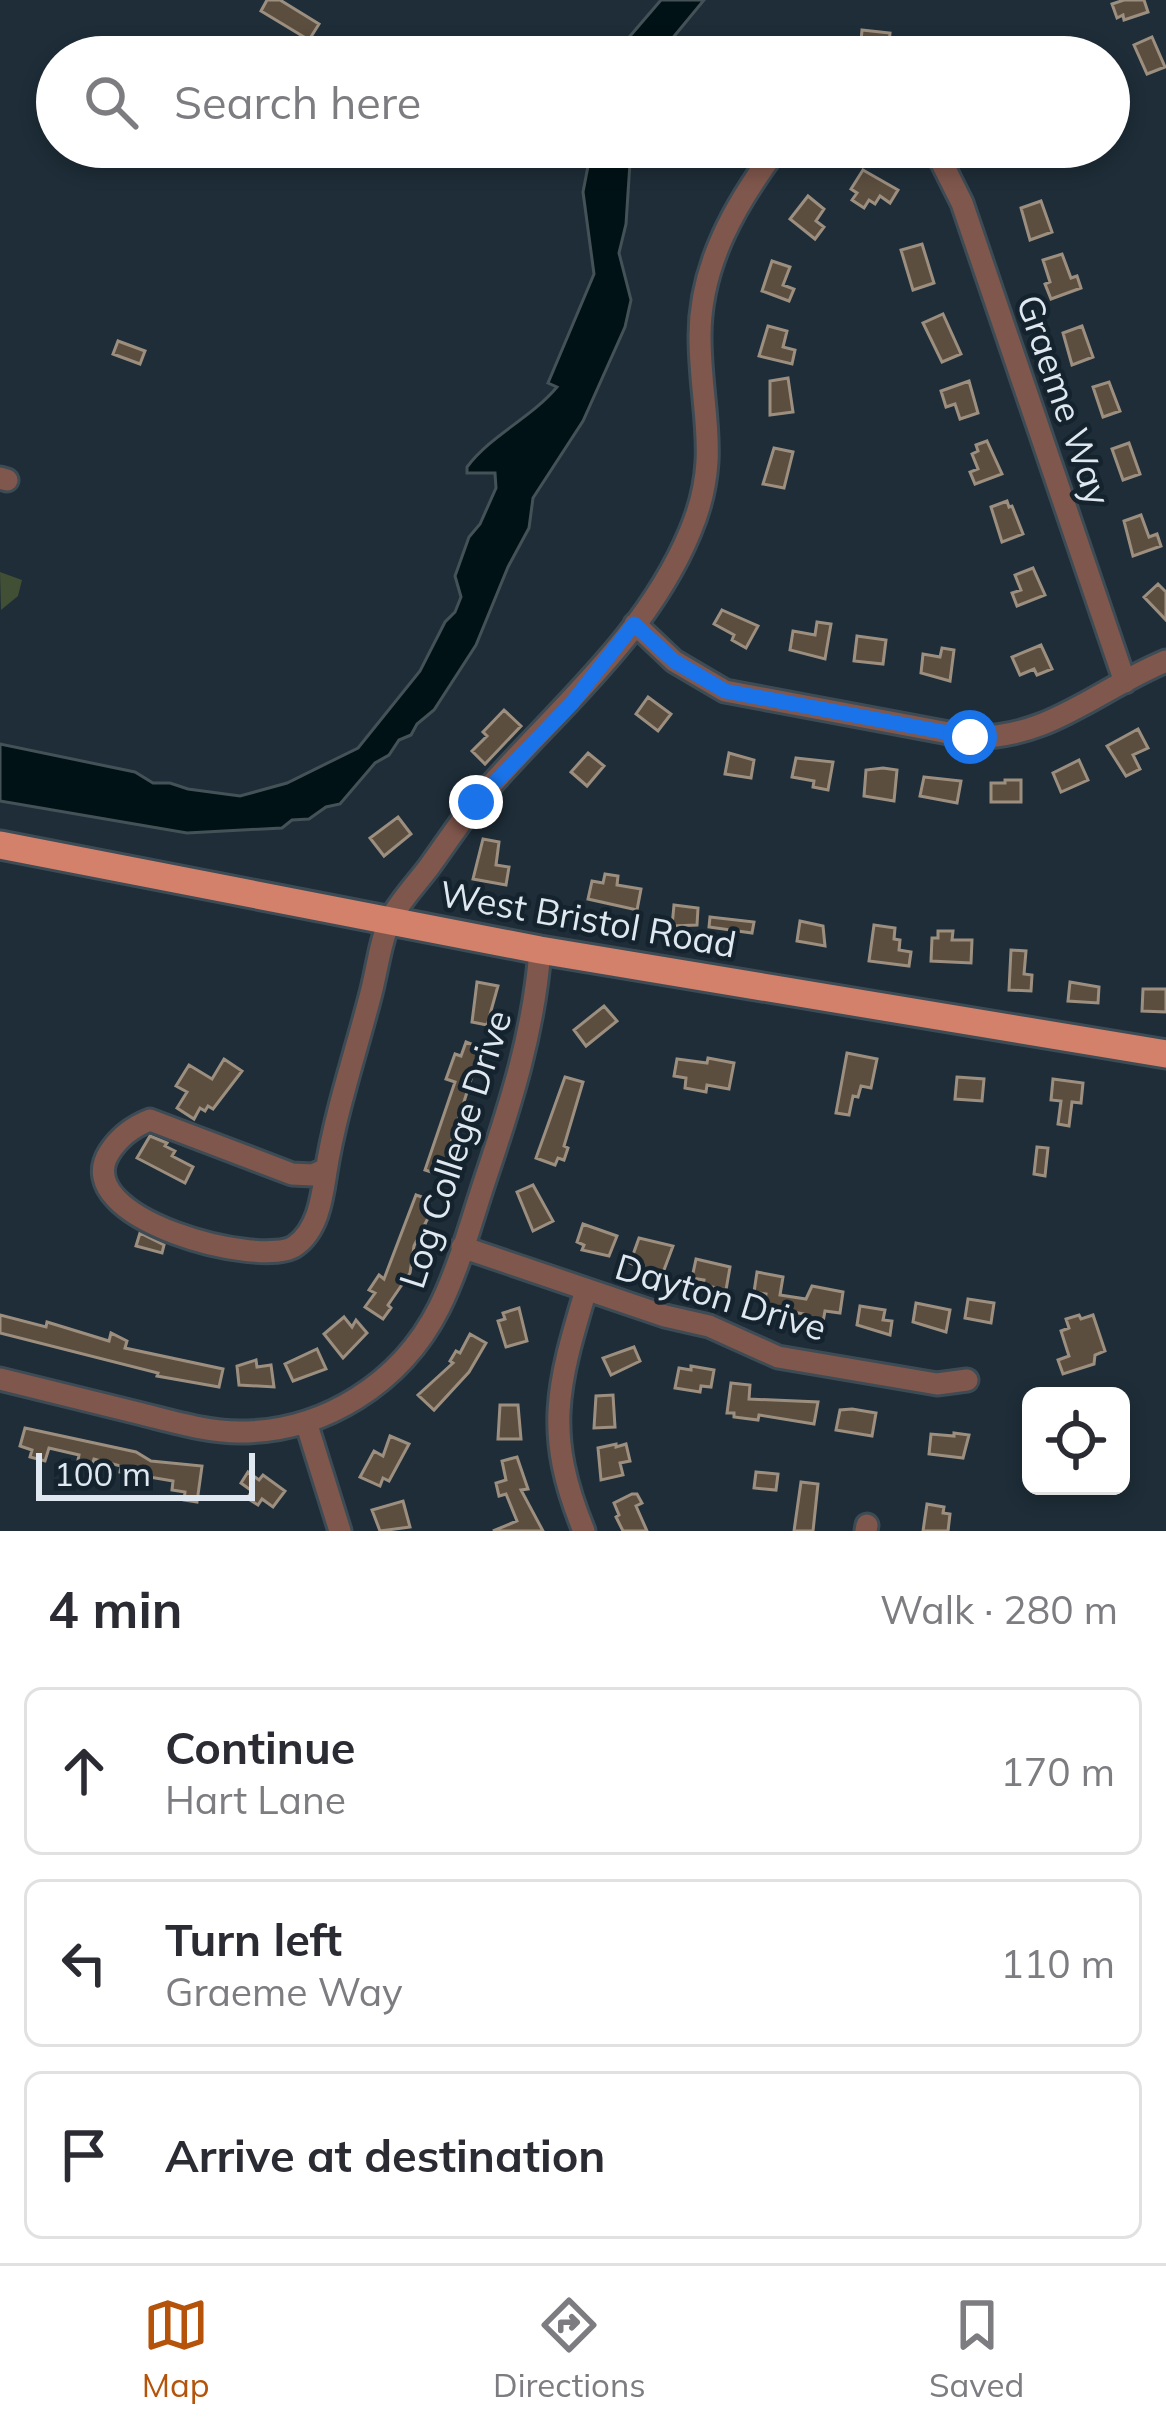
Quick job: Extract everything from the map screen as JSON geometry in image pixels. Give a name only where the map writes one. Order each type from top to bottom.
[{"type":"main road","name":"West Bristol Road","points":[[0,845],[540,950],[1166,1054]]},
{"type":"street","points":[[326,1169],[292,1174],[150,1120],[133,1127],[111,1150],[102,1166],[102,1181],[132,1214],[217,1244],[269,1252],[292,1249],[307,1234],[317,1213],[390,920],[476,802],[571,704],[634,624],[685,544],[702,500],[710,437],[700,323],[713,258],[739,204],[764,168]]},
{"type":"street","name":"Graeme Way","points":[[944,168],[962,203],[1125,682]]},
{"type":"street","points":[[634,624],[674,661],[725,691],[970,737],[1039,728],[1166,661]]},
{"type":"street","name":"Log College Drive","points":[[0,1379],[211,1430],[270,1430],[306,1422],[375,1386],[410,1352],[440,1307],[527,1049],[540,950]]},
{"type":"street","name":"Dayton Drive","points":[[462,1247],[665,1316],[710,1326],[778,1357],[937,1384],[967,1380]]},
{"type":"street","points":[[584,1531],[562,1468],[556,1415],[563,1365],[586,1290]]},
{"type":"street","points":[[306,1422],[340,1531]]},
{"type":"green space","points":[[0,572],[22,580],[18,596],[1,610]]},
{"type":"shaded area","points":[[661,0],[704,0],[674,36],[630,36]]},
{"type":"shaded area","points":[[588,168],[630,168],[619,253],[631,300],[625,327],[583,421],[533,498],[529,528],[476,645],[434,710],[411,735],[375,763],[340,804],[282,828],[187,833],[0,801],[0,744],[135,772],[153,783],[240,796],[287,783],[358,748],[420,671],[461,597],[455,576],[469,537],[496,488],[495,473],[467,473],[467,467],[557,387],[548,383],[594,274],[583,192]]},
{"type":"building","points":[[267,0],[280,0],[319,24],[312,36],[302,36],[261,11]]},
{"type":"building","points":[[1144,0],[1148,12],[1117,18],[1112,4]]},
{"type":"building","points":[[862,30],[890,33],[890,36],[861,36]]},
{"type":"building","points":[[1152,37],[1165,67],[1147,74],[1134,45]]},
{"type":"building","points":[[863,170],[898,190],[890,203],[880,196],[864,208],[852,200],[857,193],[851,189]]},
{"type":"building","points":[[808,196],[824,209],[816,221],[824,227],[815,239],[790,219]]},
{"type":"building","points":[[1041,201],[1052,232],[1030,240],[1021,208]]},
{"type":"building","points":[[922,244],[934,283],[913,290],[901,250]]},
{"type":"building","points":[[1062,254],[1071,278],[1077,276],[1081,288],[1051,299],[1043,260]]},
{"type":"building","points":[[772,261],[790,267],[783,285],[794,289],[789,301],[762,291]]},
{"type":"building","points":[[943,314],[961,354],[942,362],[923,323]]},
{"type":"building","points":[[768,326],[787,331],[783,347],[795,350],[792,364],[759,356]]},
{"type":"building","points":[[1082,326],[1093,357],[1072,365],[1063,333]]},
{"type":"building","points":[[118,341],[145,351],[140,364],[113,354]]},
{"type":"building","points":[[788,378],[793,412],[770,415],[770,381]]},
{"type":"building","points":[[969,381],[978,413],[960,419],[955,404],[946,407],[941,391]]},
{"type":"building","points":[[1109,382],[1120,411],[1103,417],[1093,387]]},
{"type":"building","points":[[987,441],[1002,474],[975,484],[970,472],[978,469],[972,454],[978,451],[976,445]]},
{"type":"building","points":[[1129,443],[1140,474],[1123,480],[1112,449]]},
{"type":"building","points":[[774,448],[793,452],[784,488],[763,484]]},
{"type":"building","points":[[1007,501],[1023,534],[1002,542],[991,507]]},
{"type":"building","points":[[1141,515],[1149,537],[1157,534],[1161,546],[1133,556],[1124,521]]},
{"type":"building","points":[[1033,568],[1045,595],[1017,606],[1012,593],[1021,590],[1015,575]]},
{"type":"building","points":[[1158,584],[1166,592],[1166,620],[1144,597]]},
{"type":"building","points":[[722,610],[758,626],[746,648],[714,624]]},
{"type":"building","points":[[817,622],[831,624],[825,659],[790,650],[793,631],[815,635]]},
{"type":"building","points":[[857,636],[886,640],[883,664],[854,661]]},
{"type":"building","points":[[1041,645],[1052,669],[1020,675],[1012,657]]},
{"type":"building","points":[[942,648],[954,650],[950,681],[921,673],[923,654],[940,657]]},
{"type":"building","points":[[648,697],[671,714],[658,731],[636,714]]},
{"type":"building","points":[[504,710],[521,726],[485,764],[472,751]]},
{"type":"building","points":[[1138,729],[1148,748],[1133,755],[1140,769],[1126,776],[1107,746]]},
{"type":"building","points":[[588,753],[604,766],[587,786],[571,772]]},
{"type":"building","points":[[729,753],[754,760],[751,778],[725,774]]},
{"type":"building","points":[[796,758],[833,762],[828,790],[813,787],[814,781],[792,777]]},
{"type":"building","points":[[1079,760],[1088,780],[1061,792],[1053,773]]},
{"type":"building","points":[[866,770],[897,770],[894,801],[864,796]]},
{"type":"building","points":[[924,777],[961,781],[957,803],[920,796]]},
{"type":"building","points":[[1021,780],[1021,802],[991,802],[991,783]]},
{"type":"building","points":[[398,817],[411,834],[384,856],[370,838]]},
{"type":"building","points":[[483,839],[499,842],[496,865],[509,867],[506,885],[473,879]]},
{"type":"building","points":[[605,874],[618,876],[617,885],[641,889],[637,910],[588,899],[592,881],[603,883]]},
{"type":"building","points":[[674,905],[698,908],[697,925],[672,926]]},
{"type":"building","points":[[710,917],[754,922],[752,933],[709,927]]},
{"type":"building","points":[[800,921],[823,926],[825,946],[797,941]]},
{"type":"building","points":[[874,925],[895,928],[899,950],[911,952],[909,966],[869,961]]},
{"type":"building","points":[[938,931],[953,931],[952,940],[972,940],[971,963],[931,961],[932,938],[938,938]]},
{"type":"building","points":[[1011,950],[1026,951],[1024,974],[1032,975],[1031,991],[1009,990]]},
{"type":"building","points":[[477,982],[498,986],[487,1025],[472,1022]]},
{"type":"building","points":[[1070,982],[1099,987],[1098,1003],[1068,1001]]},
{"type":"building","points":[[1143,989],[1166,989],[1166,1012],[1142,1011]]},
{"type":"building","points":[[604,1006],[617,1021],[586,1046],[574,1030]]},
{"type":"building","points":[[466,1042],[479,1047],[479,1054],[441,1175],[425,1170],[455,1082],[446,1079],[455,1054],[461,1056]]},
{"type":"building","points":[[847,1053],[877,1059],[871,1088],[861,1086],[849,1115],[836,1113]]},
{"type":"building","points":[[708,1058],[734,1063],[729,1089],[685,1088],[686,1078],[674,1076],[677,1059],[707,1063]]},
{"type":"building","points":[[224,1059],[242,1071],[213,1109],[200,1108],[194,1119],[177,1108],[187,1092],[176,1086],[189,1065],[212,1079]]},
{"type":"building","points":[[565,1077],[583,1082],[564,1160],[558,1158],[555,1165],[536,1158]]},
{"type":"building","points":[[957,1077],[984,1079],[982,1101],[955,1099]]},
{"type":"building","points":[[1053,1079],[1083,1083],[1081,1103],[1072,1102],[1069,1126],[1058,1124],[1061,1101],[1051,1100]]},
{"type":"building","points":[[150,1136],[167,1143],[175,1151],[172,1156],[193,1167],[185,1183],[137,1158]]},
{"type":"building","points":[[1037,1147],[1048,1148],[1045,1176],[1034,1174]]},
{"type":"building","points":[[533,1185],[553,1221],[533,1231],[517,1192]]},
{"type":"building","points":[[416,1195],[431,1200],[426,1213],[430,1214],[414,1246],[410,1273],[383,1319],[365,1307],[375,1293],[369,1290],[379,1275],[384,1279]]},
{"type":"building","points":[[583,1224],[617,1236],[609,1256],[582,1250],[584,1245],[577,1242]]},
{"type":"building","points":[[140,1233],[164,1245],[162,1253],[136,1246]]},
{"type":"building","points":[[639,1238],[673,1246],[661,1278],[630,1263]]},
{"type":"building","points":[[696,1259],[730,1267],[726,1290],[692,1278]]},
{"type":"building","points":[[757,1272],[783,1277],[780,1295],[806,1299],[812,1286],[843,1292],[840,1313],[825,1311],[823,1322],[764,1307],[766,1294],[754,1292]]},
{"type":"building","points":[[968,1299],[994,1303],[991,1323],[965,1318]]},
{"type":"building","points":[[916,1303],[950,1310],[946,1332],[913,1322]]},
{"type":"building","points":[[860,1306],[885,1310],[883,1320],[892,1321],[890,1335],[857,1325]]},
{"type":"building","points":[[519,1308],[527,1341],[506,1347],[498,1321],[505,1319],[503,1313]]},
{"type":"building","points":[[0,1315],[46,1327],[47,1322],[109,1341],[111,1333],[127,1341],[125,1348],[223,1369],[219,1387],[157,1376],[0,1333]]},
{"type":"building","points":[[1079,1315],[1081,1319],[1093,1315],[1105,1351],[1095,1355],[1094,1364],[1063,1374],[1058,1360],[1069,1356],[1061,1331],[1069,1328],[1066,1319]]},
{"type":"building","points":[[344,1317],[352,1327],[356,1320],[367,1333],[343,1358],[324,1334]]},
{"type":"building","points":[[470,1334],[486,1343],[469,1372],[434,1410],[418,1395],[453,1363]]},
{"type":"building","points":[[634,1347],[640,1361],[611,1375],[603,1358]]},
{"type":"building","points":[[317,1349],[326,1369],[293,1381],[285,1364]]},
{"type":"building","points":[[256,1360],[257,1367],[271,1365],[274,1387],[239,1385],[237,1366]]},
{"type":"building","points":[[691,1366],[714,1370],[711,1387],[701,1386],[700,1392],[675,1388],[679,1368],[691,1370]]},
{"type":"building","points":[[731,1383],[750,1385],[749,1399],[818,1402],[814,1424],[759,1415],[758,1420],[734,1417],[727,1413]]},
{"type":"building","points":[[613,1395],[615,1427],[594,1428],[596,1396]]},
{"type":"building","points":[[500,1405],[518,1405],[521,1439],[498,1439]]},
{"type":"building","points":[[840,1410],[876,1413],[872,1436],[836,1430]]},
{"type":"building","points":[[25,1428],[136,1452],[151,1461],[202,1466],[197,1502],[184,1500],[185,1492],[172,1490],[173,1481],[120,1472],[121,1466],[94,1459],[91,1469],[77,1465],[79,1455],[49,1448],[45,1461],[30,1457],[32,1450],[20,1446]]},
{"type":"building","points":[[931,1434],[969,1435],[963,1458],[929,1454]]},
{"type":"building","points":[[390,1436],[409,1444],[389,1481],[383,1478],[380,1486],[360,1477],[374,1451],[383,1456]]},
{"type":"building","points":[[626,1444],[630,1461],[620,1463],[623,1475],[601,1480],[598,1448]]},
{"type":"building","points":[[517,1457],[528,1489],[521,1490],[543,1531],[493,1531],[517,1521],[506,1494],[499,1496],[496,1483],[506,1480],[502,1461]]},
{"type":"building","points":[[248,1472],[259,1480],[263,1475],[285,1491],[273,1507],[262,1499],[258,1505],[247,1498],[252,1491],[241,1483]]},
{"type":"building","points":[[756,1472],[778,1474],[776,1490],[754,1488]]},
{"type":"building","points":[[801,1482],[818,1484],[813,1531],[794,1531]]},
{"type":"building","points":[[632,1494],[642,1503],[636,1506],[647,1531],[623,1531],[616,1517],[614,1503]]},
{"type":"building","points":[[403,1501],[410,1527],[380,1531],[372,1510]]},
{"type":"building","points":[[927,1504],[944,1507],[943,1513],[950,1514],[948,1531],[923,1531]]},
{"type":"route","points":[[476,802],[571,704],[634,624],[674,661],[725,691],[970,737]]}]
